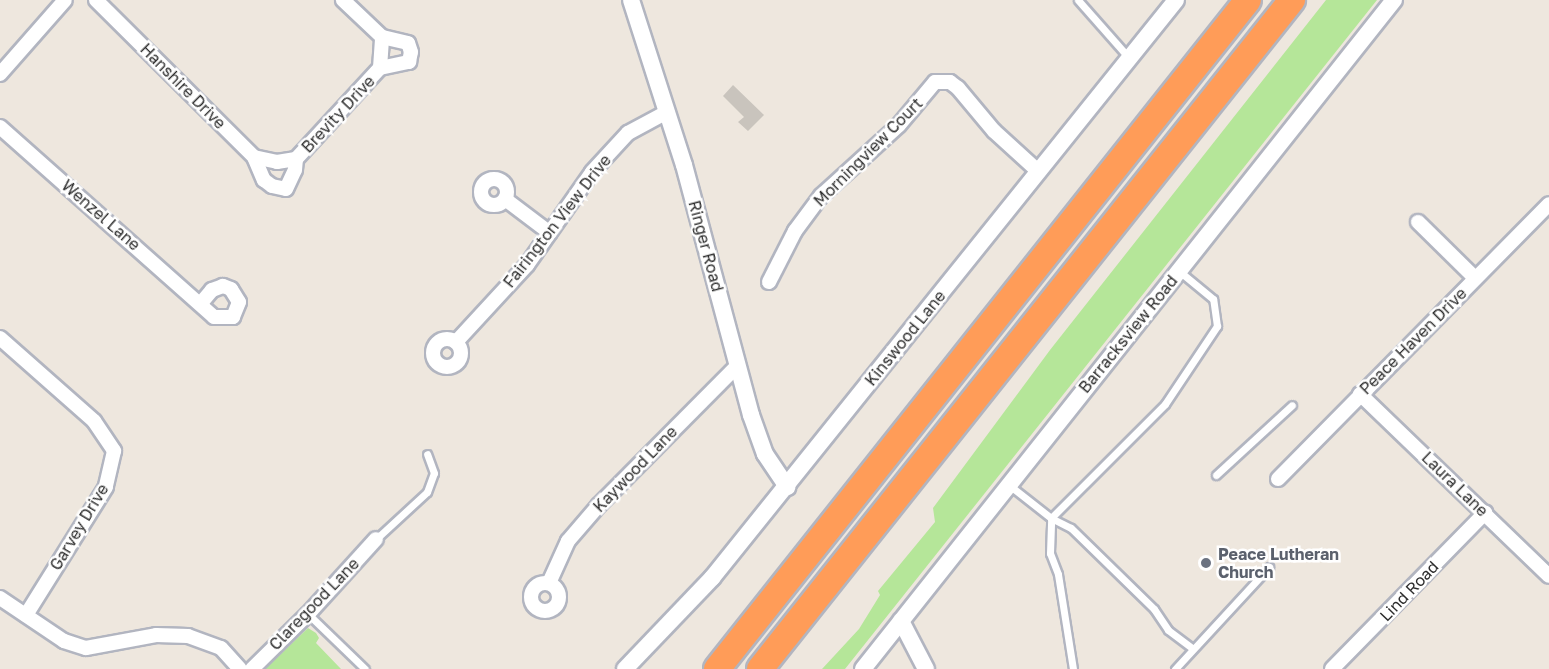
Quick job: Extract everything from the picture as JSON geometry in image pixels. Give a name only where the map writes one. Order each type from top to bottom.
[{"type":"highway","points":[[717,669],[1248,0]]},
{"type":"highway","points":[[760,669],[1292,0]]},
{"type":"highway","points":[[710,669],[745,633]]},
{"type":"street","points":[[0,74],[65,0]]},
{"type":"street","name":"Hanshire Drive","points":[[96,0],[254,157]]},
{"type":"street","name":"Brevity Drive","points":[[254,157],[264,180],[272,186],[286,189],[295,170],[296,159],[380,68],[409,62],[411,52],[408,43],[382,37],[343,0]]},
{"type":"street","name":"Ringer Road","points":[[631,0],[667,112],[737,366],[765,454],[787,487]]},
{"type":"street","name":"Kinswood Lane","points":[[625,669],[712,578],[787,487],[1176,0]]},
{"type":"street","name":"Barracksview Road","points":[[863,669],[1394,0]]},
{"type":"street","name":"Brevity Drive","points":[[380,68],[382,37]]},
{"type":"street","name":"Morningview Court","points":[[769,282],[795,231],[821,196],[892,133],[935,82],[950,82],[958,88],[994,130],[1038,171]]},
{"type":"street","name":"Fairington View Drive","points":[[456,342],[550,233],[592,172],[628,133],[667,112]]},
{"type":"street","name":"Wenzel Lane","points":[[0,127],[201,303]]},
{"type":"street","name":"Brevity Drive","points":[[254,157],[277,162],[296,159]]},
{"type":"street","points":[[505,200],[550,233]]},
{"type":"street","name":"Peace Haven Drive","points":[[1278,479],[1549,204]]},
{"type":"street","points":[[1418,222],[1475,278]]},
{"type":"street","name":"Garvey Drive","points":[[1,340],[94,421],[114,452],[106,487],[26,615]]},
{"type":"street","name":"Kaywood Lane","points":[[549,583],[567,541],[586,519],[737,366]]},
{"type":"street","name":"Laura Lane","points":[[1360,394],[1549,576]]},
{"type":"street","name":"Lind Road","points":[[1332,669],[1485,513]]},
{"type":"street","name":"Claregood Lane","points":[[252,669],[308,614],[376,539]]},
{"type":"street","points":[[0,598],[64,641],[86,648],[156,635],[201,639],[221,648],[240,669]]},
{"type":"street","points":[[901,621],[926,669]]},
{"type":"lane","points":[[1078,0],[1130,59]]},
{"type":"lane","points":[[1073,669],[1058,574],[1050,553],[1051,518],[1165,404],[1217,326],[1213,299],[1179,272]]},
{"type":"lane","points":[[1216,475],[1292,405]]},
{"type":"lane","points":[[376,539],[427,492],[434,473],[426,454]]},
{"type":"lane","points":[[1009,485],[1051,518],[1071,528],[1154,609],[1168,630],[1192,648]]},
{"type":"lane","points":[[1175,669],[1269,567]]},
{"type":"lane","points":[[308,614],[365,669]]},
{"type":"green space","points":[[1326,0],[1377,0],[845,669],[822,669],[859,629],[880,595],[878,591],[935,522],[933,508],[1050,350]]},
{"type":"green space","points":[[308,628],[319,638],[316,643],[341,669],[265,669]]},
{"type":"building","points":[[733,85],[764,115],[748,131],[738,122],[744,117],[723,96]]},
{"type":"place","name":"Peace Lutheran Church","points":[[1206,563]]}]
